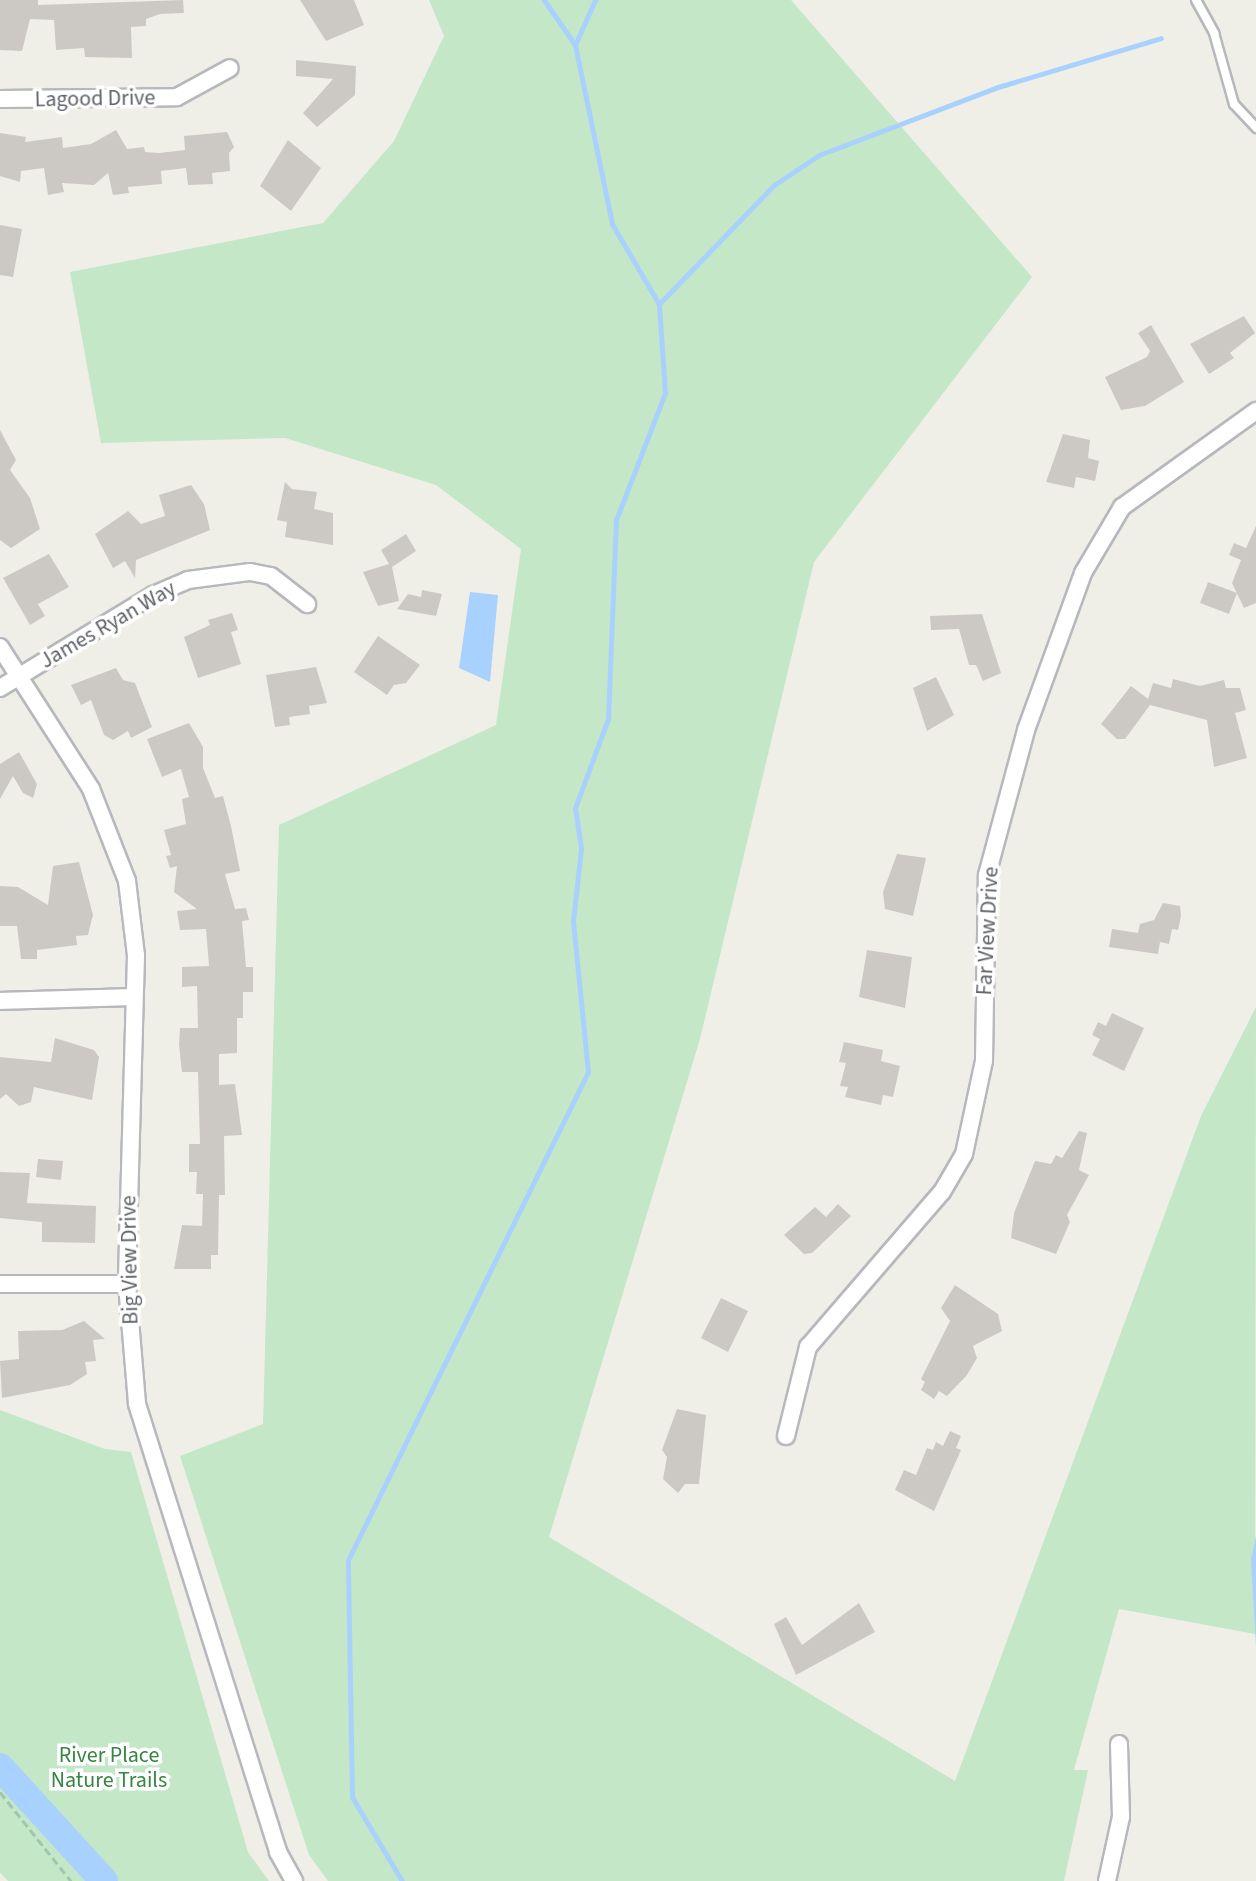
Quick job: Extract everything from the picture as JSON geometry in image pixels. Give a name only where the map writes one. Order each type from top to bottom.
[{"type":"street","name":"Lagood Drive","points":[[0,99],[177,97],[230,68]]},
{"type":"street","name":"Far View Drive","points":[[786,1436],[808,1347],[942,1192],[964,1154],[984,1061],[987,875],[1026,730],[1083,573],[1122,507],[1256,411]]},
{"type":"street","name":"James Ryan Way","points":[[0,688],[153,595],[188,580],[250,572],[271,576],[307,604]]},
{"type":"street","name":"Big View Drive","points":[[0,647],[91,789],[117,848],[133,918],[127,1284],[137,1404],[278,1852],[294,1881]]},
{"type":"street","points":[[0,1001],[134,997]]},
{"type":"street","points":[[0,1284],[127,1284]]},
{"type":"street","points":[[1107,1881],[1121,1817],[1119,1744]]},
{"type":"lane","points":[[1196,0],[1214,33],[1234,104],[1256,128]]},
{"type":"path","points":[[0,1792],[71,1881]]},
{"type":"green space","points":[[429,0],[791,0],[1032,277],[814,562],[700,1039],[549,1537],[955,1781],[1201,1116],[1256,1007],[1255,1634],[1119,1609],[1074,1770],[1088,1770],[1064,1881],[328,1881],[309,1855],[180,1456],[263,1424],[279,825],[496,725],[521,549],[436,485],[285,438],[101,443],[70,272],[323,223],[394,141],[444,36]]},
{"type":"green space","name":"River Place Nature Trails","points":[[0,1410],[105,1449],[131,1452],[248,1852],[269,1881],[8,1881],[0,1873]]},
{"type":"water","points":[[470,592],[498,595],[490,682],[459,668]]},
{"type":"water","points":[[1256,1536],[1256,1647],[1251,1560]]},
{"type":"building","points":[[0,0],[38,0],[38,5],[183,0],[184,13],[160,14],[146,19],[146,26],[131,27],[132,58],[85,57],[84,48],[56,50],[54,20],[30,19],[22,51],[0,50]]},
{"type":"building","points":[[300,0],[354,0],[364,25],[326,41]]},
{"type":"building","points":[[296,60],[356,66],[355,95],[317,127],[303,113],[333,79],[296,76]]},
{"type":"building","points":[[116,130],[127,149],[144,147],[145,152],[159,153],[185,150],[184,136],[227,132],[234,147],[229,153],[230,171],[212,173],[213,184],[188,185],[186,168],[161,171],[162,184],[128,187],[129,193],[113,195],[108,173],[94,185],[62,183],[64,192],[48,195],[44,168],[21,171],[20,182],[0,176],[0,133],[26,137],[25,142],[62,137],[63,148],[91,144]]},
{"type":"building","points":[[288,140],[321,168],[291,211],[260,186]]},
{"type":"building","points":[[0,225],[22,229],[13,277],[0,275]]},
{"type":"building","points":[[1244,316],[1255,333],[1230,353],[1234,358],[1209,374],[1190,344]]},
{"type":"building","points":[[1151,325],[1184,382],[1145,406],[1121,410],[1105,377],[1147,357],[1150,351],[1138,333]]},
{"type":"building","points":[[0,430],[16,460],[10,470],[30,498],[40,529],[11,548],[0,540]]},
{"type":"building","points":[[1063,434],[1090,440],[1088,458],[1099,461],[1095,481],[1076,477],[1074,488],[1046,482]]},
{"type":"building","points":[[285,482],[292,489],[317,492],[314,509],[333,513],[333,545],[285,537],[287,522],[277,520]]},
{"type":"building","points":[[191,485],[204,504],[210,530],[136,560],[135,578],[125,561],[113,568],[95,534],[128,511],[141,524],[165,516],[159,495]]},
{"type":"building","points":[[1256,526],[1256,603],[1244,608],[1232,583],[1241,560],[1229,555],[1234,543],[1246,548]]},
{"type":"building","points":[[406,534],[416,551],[392,567],[399,601],[378,606],[363,572],[389,564],[381,550]]},
{"type":"building","points":[[49,554],[69,587],[38,604],[45,616],[30,625],[3,578]]},
{"type":"building","points":[[1208,582],[1237,593],[1229,614],[1200,603]]},
{"type":"building","points":[[422,590],[442,594],[436,616],[397,609],[408,594],[421,597]]},
{"type":"building","points":[[232,613],[238,630],[231,632],[241,664],[198,678],[184,637],[210,625],[208,620]]},
{"type":"building","points":[[982,614],[1001,673],[983,681],[976,665],[969,665],[959,629],[931,630],[930,616]]},
{"type":"building","points":[[378,636],[420,665],[406,683],[394,685],[387,695],[354,672]]},
{"type":"building","points":[[316,667],[327,703],[309,706],[310,714],[289,717],[290,725],[275,727],[266,675]]},
{"type":"building","points":[[116,668],[123,680],[135,683],[152,727],[131,738],[128,731],[113,740],[104,735],[91,700],[81,705],[71,685]]},
{"type":"building","points":[[936,677],[954,715],[927,731],[913,688]]},
{"type":"building","points":[[1173,679],[1200,686],[1224,680],[1226,688],[1240,688],[1246,710],[1235,713],[1247,758],[1214,767],[1207,720],[1150,705],[1125,739],[1117,739],[1101,724],[1131,686],[1148,699],[1153,683],[1171,688]]},
{"type":"building","points":[[189,723],[203,747],[203,768],[215,798],[223,796],[231,826],[240,871],[225,874],[235,909],[246,908],[249,920],[242,921],[246,967],[253,967],[253,992],[243,992],[243,1018],[237,1018],[237,1053],[219,1054],[219,1085],[235,1084],[242,1135],[224,1136],[225,1195],[219,1195],[218,1255],[211,1255],[211,1269],[174,1269],[182,1225],[202,1226],[203,1194],[196,1194],[197,1172],[189,1172],[189,1144],[200,1144],[198,1072],[182,1072],[179,1045],[180,1028],[198,1028],[197,986],[182,987],[182,967],[209,966],[206,929],[180,930],[177,911],[197,909],[174,892],[177,866],[170,868],[166,856],[171,855],[164,830],[186,824],[182,799],[189,797],[181,769],[162,777],[147,739]]},
{"type":"building","points":[[19,752],[37,784],[33,798],[23,793],[13,776],[0,799],[0,764]]},
{"type":"building","points":[[897,854],[926,858],[913,916],[885,909],[883,892]]},
{"type":"building","points":[[79,862],[93,915],[88,935],[76,936],[77,945],[37,950],[37,959],[21,959],[17,926],[0,926],[0,886],[18,887],[48,905],[53,866]]},
{"type":"building","points":[[1163,903],[1180,906],[1181,916],[1178,930],[1172,929],[1169,944],[1160,942],[1158,954],[1109,947],[1112,929],[1138,933],[1140,924],[1154,920]]},
{"type":"building","points":[[867,950],[912,957],[905,1008],[859,997]]},
{"type":"building","points":[[1112,1013],[1144,1028],[1124,1071],[1092,1055],[1100,1039],[1092,1035],[1098,1022],[1106,1026]]},
{"type":"building","points":[[55,1038],[94,1050],[99,1057],[92,1100],[34,1087],[31,1102],[19,1106],[6,1094],[0,1099],[0,1057],[51,1062]]},
{"type":"building","points":[[844,1042],[883,1050],[881,1061],[900,1066],[893,1097],[883,1095],[881,1105],[845,1097],[848,1087],[840,1086],[846,1063],[839,1062]]},
{"type":"building","points":[[1079,1131],[1087,1133],[1079,1170],[1089,1175],[1067,1215],[1070,1222],[1056,1254],[1011,1238],[1014,1213],[1035,1161],[1051,1164],[1056,1155],[1062,1158]]},
{"type":"building","points":[[38,1159],[63,1161],[61,1180],[36,1177]]},
{"type":"building","points":[[0,1172],[30,1173],[27,1203],[96,1206],[95,1243],[42,1242],[42,1222],[0,1218]]},
{"type":"building","points":[[838,1204],[851,1216],[812,1253],[804,1254],[784,1235],[815,1207],[826,1217]]},
{"type":"building","points":[[955,1285],[998,1314],[1002,1331],[973,1346],[977,1358],[967,1375],[947,1396],[939,1391],[934,1399],[921,1390],[925,1382],[921,1379],[950,1321],[941,1308]]},
{"type":"building","points":[[721,1298],[748,1311],[728,1352],[701,1338]]},
{"type":"building","points":[[84,1321],[105,1339],[93,1340],[96,1361],[85,1362],[87,1374],[70,1385],[2,1398],[0,1361],[19,1359],[18,1331],[62,1330]]},
{"type":"building","points":[[677,1409],[706,1415],[699,1484],[685,1484],[678,1493],[663,1479],[667,1457],[662,1450]]},
{"type":"building","points":[[950,1431],[961,1436],[956,1448],[961,1450],[934,1511],[895,1490],[904,1470],[916,1475],[927,1448],[933,1450],[936,1442],[943,1446]]},
{"type":"building","points":[[859,1603],[875,1632],[796,1675],[774,1624],[786,1617],[802,1645]]},
{"type":"waterway","points":[[544,0],[575,45]]},
{"type":"waterway","points":[[595,0],[575,45],[612,224],[659,304]]},
{"type":"waterway","points":[[402,1881],[352,1797],[348,1560],[588,1072],[573,921],[581,848],[575,808],[608,719],[616,520],[665,393],[659,304],[774,185],[819,155],[998,87],[1161,38]]},
{"type":"waterway","points":[[0,1767],[104,1881]]}]
